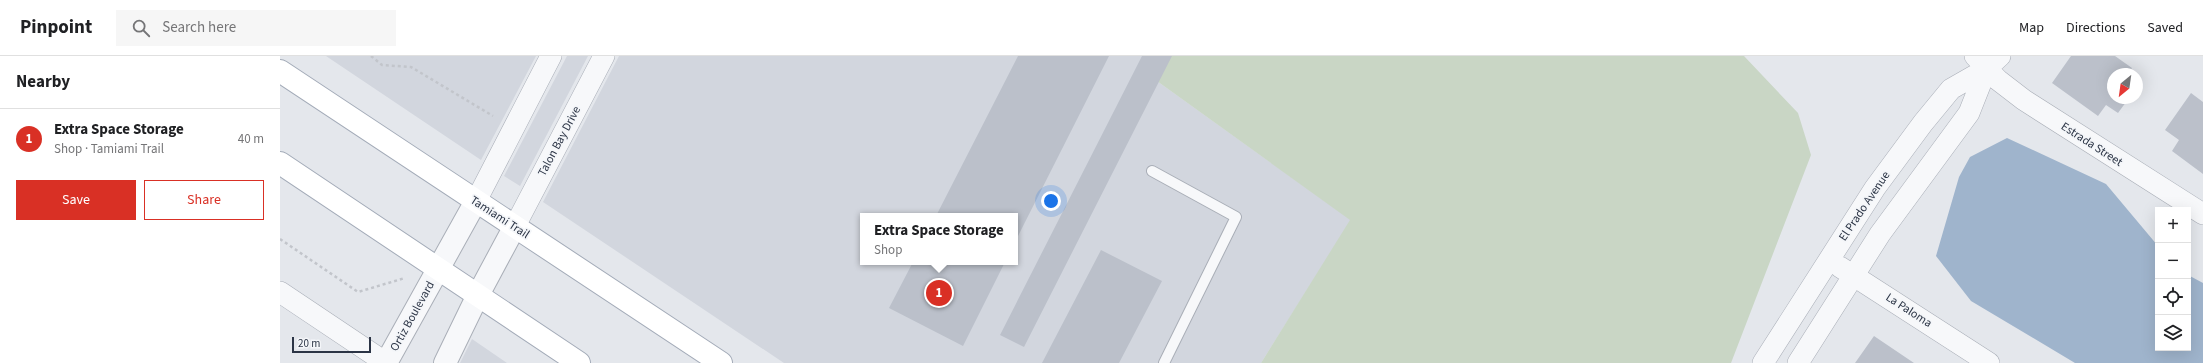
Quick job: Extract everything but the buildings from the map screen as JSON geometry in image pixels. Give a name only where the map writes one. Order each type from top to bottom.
[{"type":"main road","name":"Tamiami Trail","points":[[280,70],[721,363]]},
{"type":"main road","points":[[280,163],[579,363]]},
{"type":"street","points":[[476,201],[551,56]]},
{"type":"street","name":"Talon Bay Drive","points":[[515,226],[604,56]]},
{"type":"street","points":[[1798,363],[1853,274],[1912,189],[1969,113],[1988,59]]},
{"type":"street","name":"Estrada Street","points":[[1988,59],[2024,100],[2203,214]]},
{"type":"street","name":"El Prado Avenue","points":[[1763,363],[1874,188],[1923,123],[1951,90],[1988,59]]},
{"type":"street","name":"Ortiz Boulevard","points":[[386,363],[476,201]]},
{"type":"street","points":[[445,363],[478,295],[515,226]]},
{"type":"street","name":"La Paloma","points":[[1828,259],[1989,363]]},
{"type":"street","points":[[280,292],[386,363]]},
{"type":"lane","points":[[1152,171],[1236,217],[1164,363]]},
{"type":"path","points":[[371,56],[382,65],[411,67],[514,128]]},
{"type":"path","points":[[280,239],[358,292],[438,268]]},
{"type":"shaded area","points":[[326,56],[536,56],[481,160]]},
{"type":"shaded area","points":[[567,56],[588,56],[520,186],[504,176]]},
{"type":"shaded area","points":[[619,56],[1151,56],[1143,71],[1351,220],[1261,363],[784,363],[543,202]]},
{"type":"shaded area","points":[[472,339],[507,363],[460,363]]},
{"type":"green space","points":[[1151,56],[1744,56],[1798,113],[1811,155],[1731,363],[1261,363],[1350,220],[1143,71]]},
{"type":"water","points":[[2007,138],[2106,184],[2155,242],[2155,351],[2191,351],[2191,277],[2203,283],[2203,363],[2075,363],[1971,301],[1936,256],[1959,177],[1970,157]]},
{"type":"place","name":"Extra Space Storage","points":[[939,293]]}]
